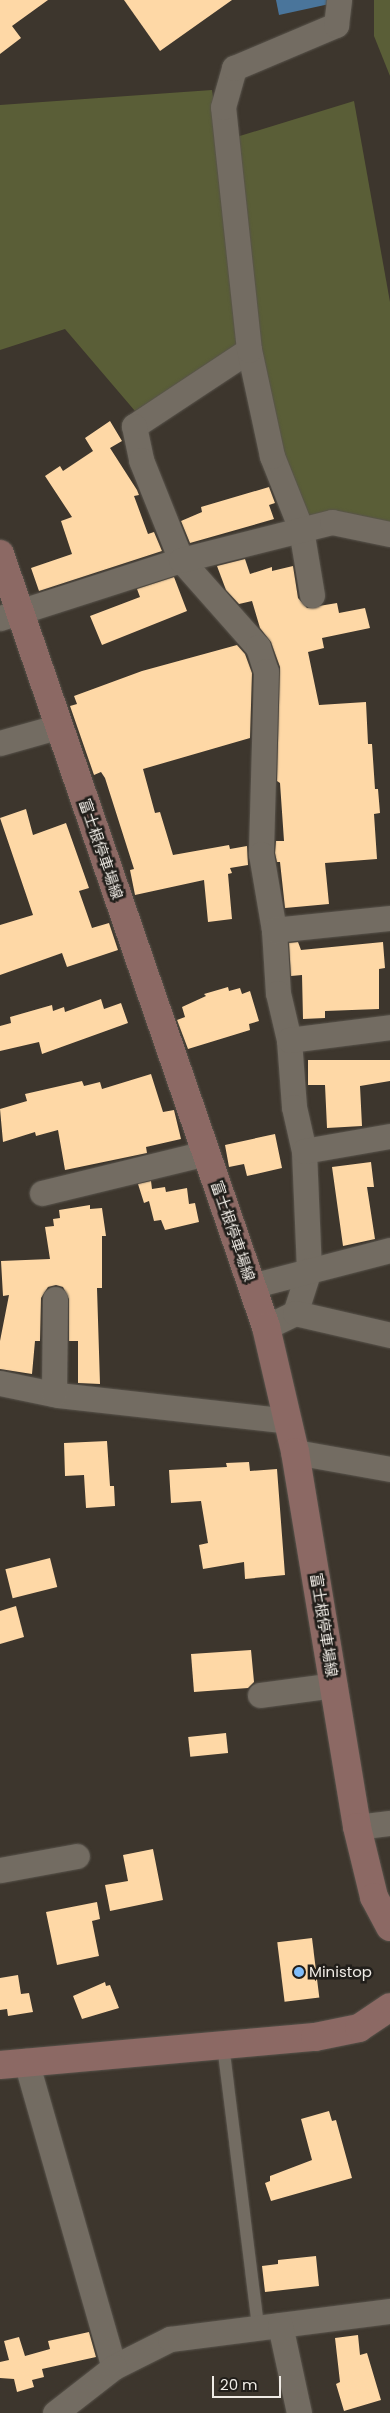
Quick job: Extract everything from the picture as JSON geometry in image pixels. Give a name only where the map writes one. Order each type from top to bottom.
[{"type":"main road","name":"富士根停車場線","points":[[0,554],[10,615],[60,726],[266,1327],[296,1452],[357,1827],[386,1912]]},
{"type":"main road","points":[[13,2063],[315,2038],[359,2028],[390,2007]]},
{"type":"street","points":[[312,595],[301,529],[272,456],[248,350],[222,107],[234,68],[336,25],[339,0]]},
{"type":"street","points":[[248,350],[134,426],[141,460],[181,560],[258,647],[266,671],[261,854],[274,930],[278,993],[289,1040],[294,1107],[304,1151],[309,1270],[295,1313]]},
{"type":"street","points":[[10,615],[181,560],[332,522],[390,534]]},
{"type":"street","points":[[0,743],[60,726]]},
{"type":"street","points":[[274,930],[390,918]]},
{"type":"street","points":[[289,1040],[390,1027]]},
{"type":"street","points":[[304,1151],[390,1136]]},
{"type":"street","points":[[42,1193],[206,1153]]},
{"type":"street","points":[[251,1286],[390,1250]]},
{"type":"street","points":[[54,1394],[55,1299]]},
{"type":"street","points":[[266,1327],[295,1313],[390,1335]]},
{"type":"street","points":[[0,1383],[54,1394],[289,1422]]},
{"type":"street","points":[[296,1452],[390,1469]]},
{"type":"street","points":[[260,1695],[334,1685]]},
{"type":"street","points":[[357,1827],[390,1823]]},
{"type":"street","points":[[0,1870],[77,1856]]},
{"type":"street","points":[[13,2063],[114,2367]]},
{"type":"street","points":[[55,2413],[114,2367],[170,2339],[390,2311]]},
{"type":"street","points":[[269,2327],[299,2413]]},
{"type":"lane","points":[[223,2045],[269,2327]]},
{"type":"green space","points":[[374,0],[390,0],[390,76],[374,36]]},
{"type":"green space","points":[[212,90],[248,340],[135,411],[65,329],[0,350],[0,105]]},
{"type":"green space","points":[[354,101],[390,302],[390,534],[295,522],[272,456],[230,139]]},
{"type":"water","points":[[276,0],[333,0],[334,3],[279,15]]},
{"type":"building","points":[[0,0],[48,0],[12,26],[21,38],[0,54]]},
{"type":"building","points":[[124,0],[232,0],[160,51]]},
{"type":"building","points":[[110,421],[122,441],[110,448],[137,490],[139,495],[134,496],[148,534],[154,532],[162,551],[39,591],[31,568],[72,554],[61,521],[72,517],[45,476],[60,466],[63,471],[93,451],[85,438]]},
{"type":"building","points":[[269,487],[275,503],[269,505],[274,519],[190,543],[181,521],[202,512],[201,507]]},
{"type":"building","points":[[245,559],[250,574],[272,567],[272,571],[293,566],[298,598],[307,608],[337,603],[339,613],[365,608],[370,628],[322,638],[324,648],[308,652],[319,705],[366,702],[368,744],[372,744],[375,789],[378,789],[380,813],[374,814],[377,859],[325,863],[329,904],[285,908],[280,862],[277,862],[275,853],[276,841],[284,841],[280,783],[277,781],[280,667],[271,642],[260,628],[252,601],[239,604],[226,590],[217,566]]},
{"type":"building","points":[[174,577],[187,611],[102,645],[90,616],[140,597],[137,589]]},
{"type":"building","points":[[237,645],[245,654],[252,673],[250,738],[143,769],[155,813],[160,812],[173,855],[229,845],[230,849],[247,846],[248,865],[230,868],[232,873],[228,874],[232,919],[208,922],[204,880],[135,895],[130,870],[134,869],[105,778],[101,772],[94,775],[70,706],[77,704],[74,696],[142,671]]},
{"type":"building","points":[[26,809],[33,835],[66,823],[89,888],[79,891],[92,928],[109,923],[118,950],[67,967],[62,953],[0,975],[0,925],[33,915],[0,818]]},
{"type":"building","points":[[298,942],[301,950],[383,942],[385,968],[379,969],[379,1009],[325,1011],[325,1018],[303,1019],[302,975],[291,976],[289,943]]},
{"type":"building","points":[[228,987],[229,991],[240,988],[242,994],[250,991],[259,1021],[249,1024],[250,1030],[188,1049],[177,1020],[185,1017],[182,1007],[206,996],[204,994]]},
{"type":"building","points":[[101,999],[104,1009],[121,1003],[128,1023],[42,1054],[39,1042],[0,1051],[0,1026],[11,1023],[10,1017],[52,1005],[53,1011],[64,1007],[65,1012]]},
{"type":"building","points":[[308,1060],[390,1060],[390,1081],[360,1086],[362,1126],[327,1128],[325,1085],[308,1085]]},
{"type":"building","points":[[151,1074],[163,1112],[174,1110],[181,1139],[146,1147],[147,1153],[65,1170],[58,1130],[36,1136],[35,1132],[3,1142],[0,1109],[27,1101],[25,1094],[82,1081],[84,1086],[100,1082],[102,1089]]},
{"type":"building","points":[[275,1134],[282,1168],[247,1176],[244,1164],[229,1167],[225,1145]]},
{"type":"building","points":[[371,1162],[374,1187],[367,1187],[375,1239],[343,1246],[332,1167]]},
{"type":"building","points":[[151,1181],[152,1189],[165,1187],[166,1192],[187,1188],[189,1204],[195,1203],[199,1222],[165,1230],[161,1220],[154,1221],[149,1201],[144,1203],[138,1184]]},
{"type":"building","points":[[90,1205],[90,1209],[102,1208],[106,1236],[102,1236],[102,1288],[97,1288],[100,1384],[78,1383],[78,1341],[69,1341],[69,1299],[63,1287],[56,1285],[48,1287],[41,1298],[40,1341],[35,1341],[32,1374],[0,1369],[0,1341],[9,1295],[3,1296],[1,1261],[50,1259],[45,1227],[54,1226],[53,1219],[60,1218],[59,1210]]},
{"type":"building","points":[[107,1441],[110,1486],[114,1486],[115,1506],[86,1508],[84,1475],[65,1476],[64,1443]]},
{"type":"building","points":[[249,1462],[250,1471],[277,1469],[285,1575],[245,1579],[244,1562],[203,1569],[199,1545],[208,1543],[201,1501],[171,1503],[169,1470],[227,1467],[226,1463]]},
{"type":"building","points":[[50,1558],[57,1587],[13,1598],[5,1569]]},
{"type":"building","points":[[16,1606],[24,1637],[0,1644],[0,1611]]},
{"type":"building","points":[[251,1650],[254,1682],[248,1688],[194,1692],[191,1654]]},
{"type":"building","points":[[226,1733],[228,1753],[190,1757],[188,1737]]},
{"type":"building","points":[[153,1849],[163,1900],[110,1911],[105,1885],[128,1881],[123,1855]]},
{"type":"building","points":[[97,1902],[100,1919],[92,1921],[99,1956],[57,1965],[46,1912]]},
{"type":"building","points":[[312,1938],[319,1998],[285,2002],[277,1942]]},
{"type":"building","points":[[18,1975],[21,1994],[29,1993],[33,2012],[8,2016],[7,2009],[0,2010],[0,1978]]},
{"type":"building","points":[[105,1982],[106,1986],[110,1985],[119,2008],[82,2019],[73,1996]]},
{"type":"building","points":[[329,2111],[332,2121],[336,2120],[352,2178],[271,2201],[265,2183],[270,2181],[270,2176],[312,2160],[301,2119]]},
{"type":"building","points":[[316,2256],[319,2286],[265,2292],[262,2266],[278,2264],[278,2260]]},
{"type":"building","points":[[89,2332],[96,2357],[42,2369],[44,2377],[32,2380],[34,2387],[17,2392],[14,2379],[0,2378],[0,2362],[9,2360],[4,2341],[19,2337],[25,2356],[50,2349],[48,2341]]},
{"type":"building","points":[[358,2335],[360,2355],[367,2353],[381,2400],[344,2411],[336,2384],[340,2382],[335,2338]]},
{"type":"place","name":"Ministop","points":[[299,1972]]}]
